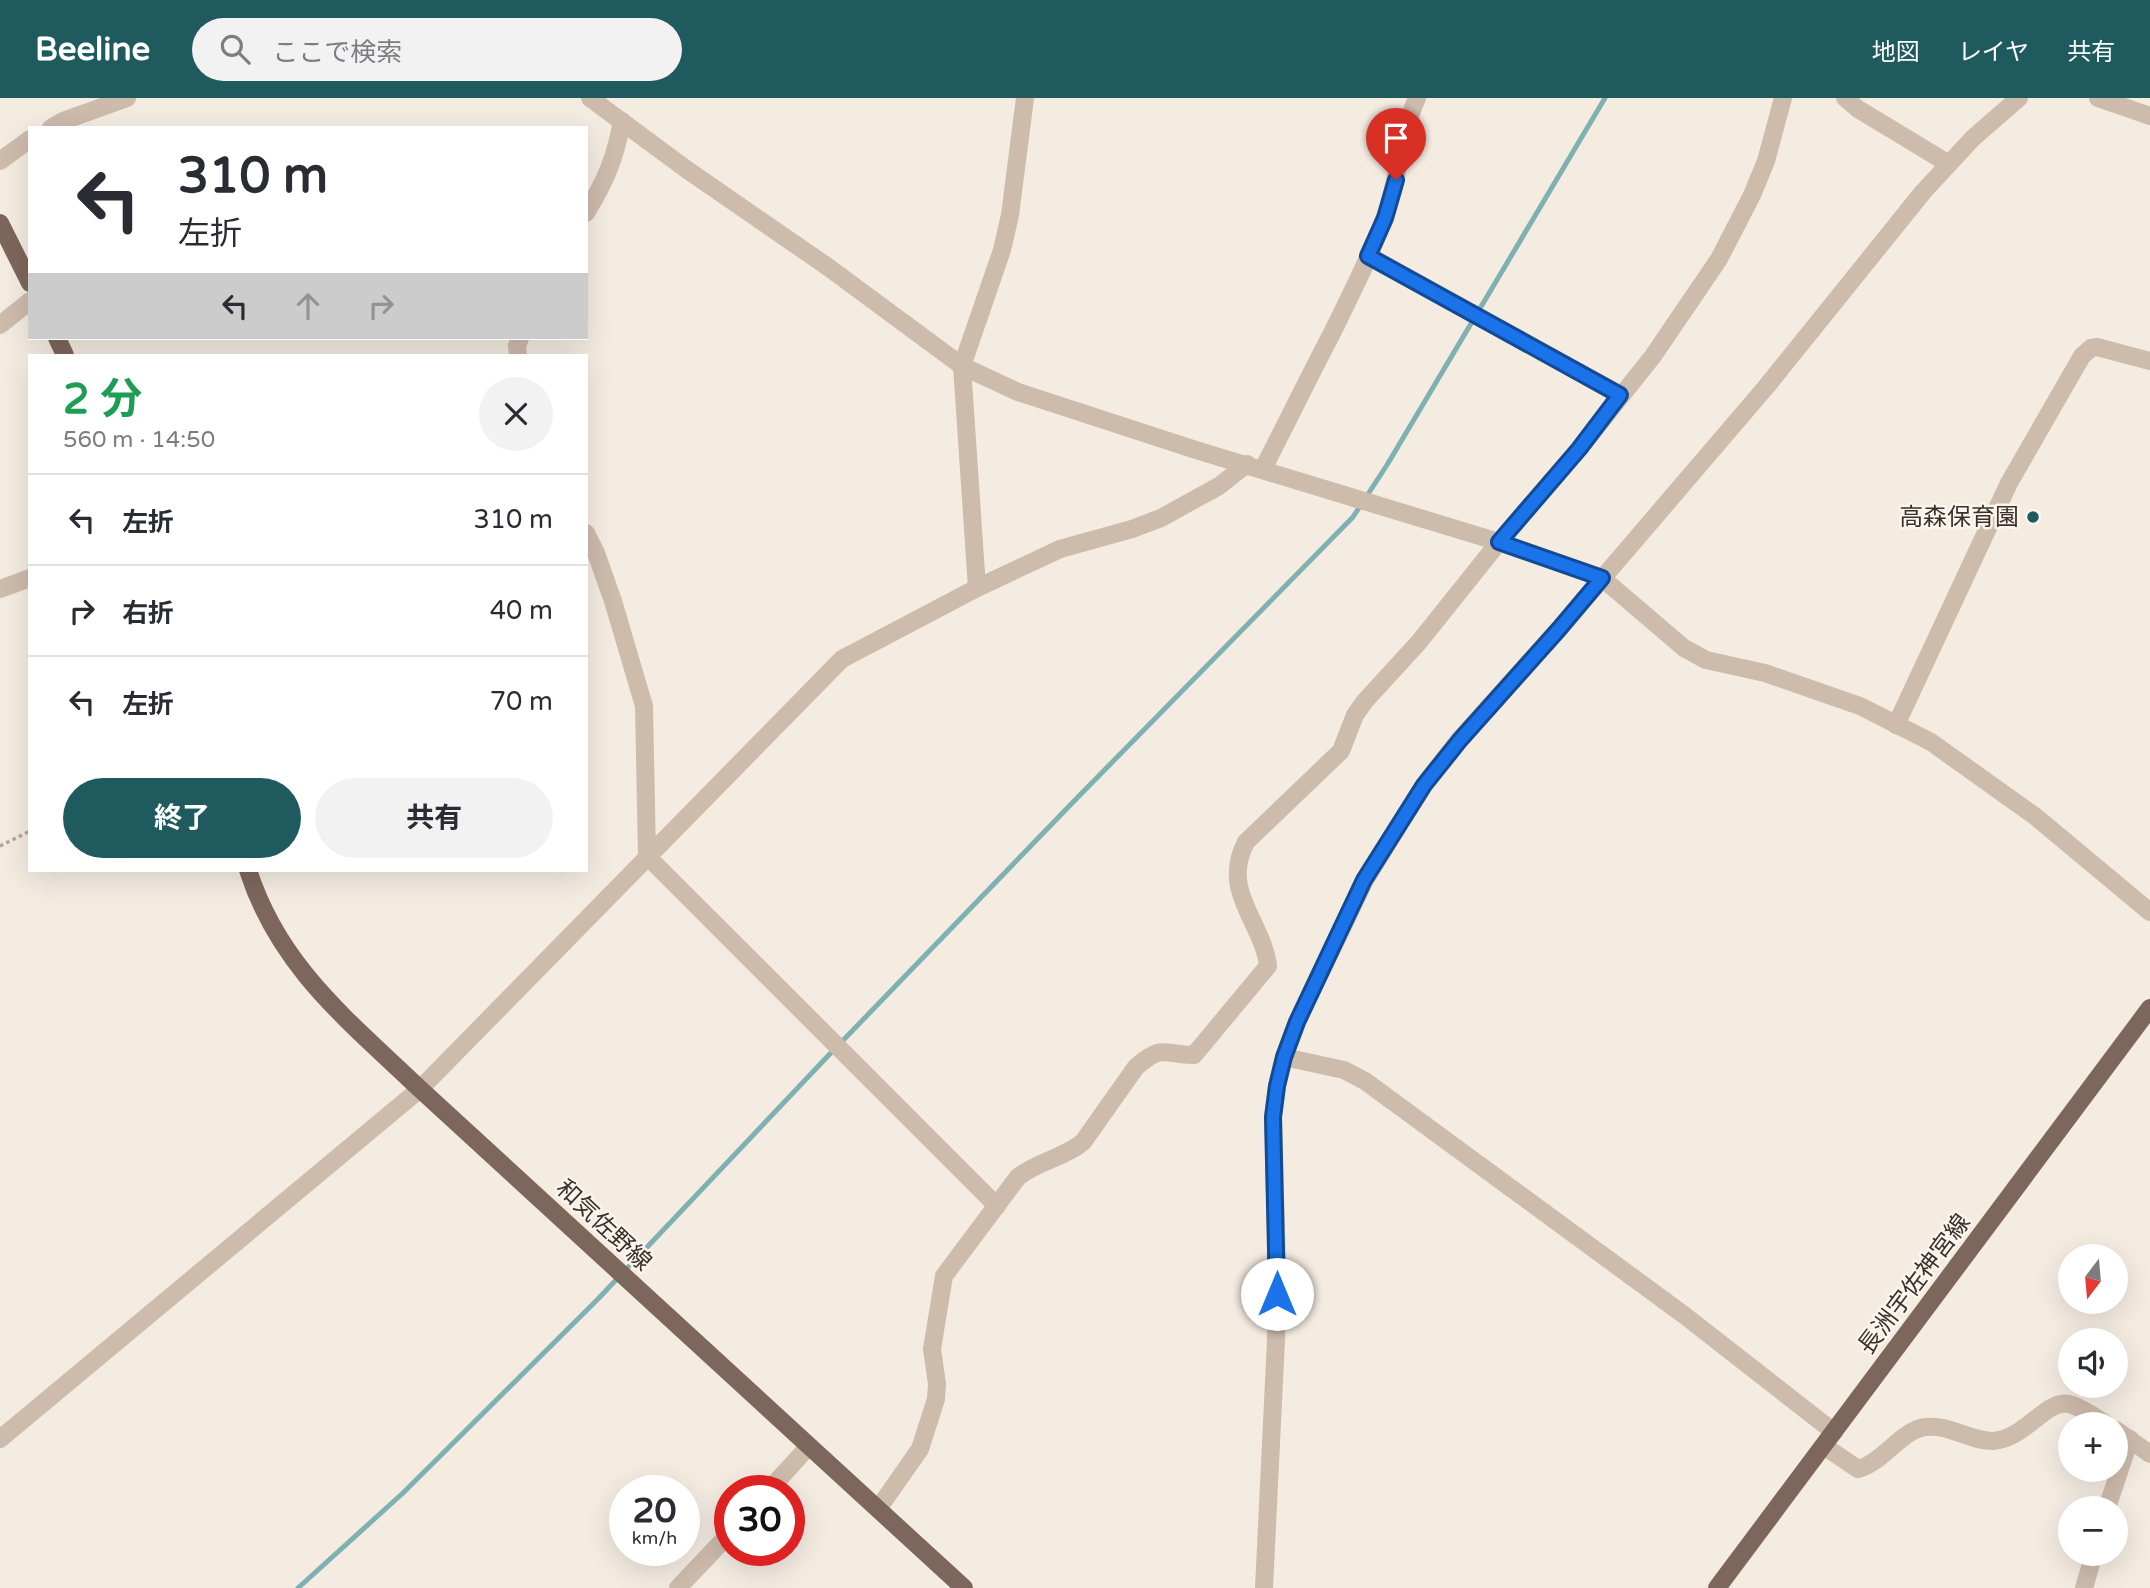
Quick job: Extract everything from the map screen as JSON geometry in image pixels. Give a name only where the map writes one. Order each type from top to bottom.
[{"type":"main road","points":[[0,223],[28,279]]},
{"type":"main road","name":"和気佐野線","points":[[249,872],[272,929],[296,964],[341,1013],[420,1089],[964,1588]]},
{"type":"main road","name":"長洲宇佐神宮線","points":[[1717,1588],[2150,1008]]},
{"type":"street","points":[[54,126],[127,98]]},
{"type":"street","points":[[590,98],[686,169],[777,230],[962,366],[1018,391],[1499,542],[1602,578],[1684,648],[1706,660],[1777,677],[1860,706],[1931,742],[2036,817],[2150,912]]},
{"type":"street","points":[[977,588],[962,366],[1002,250],[1010,215],[1025,98]]},
{"type":"street","points":[[0,1439],[420,1089],[842,659],[977,588],[1060,549],[1132,529],[1161,517],[1255,467],[1368,256],[1385,218],[1396,180],[1402,142],[1417,98]]},
{"type":"street","points":[[878,1509],[920,1448],[933,1412],[938,1392],[932,1349],[944,1276],[1018,1177],[1029,1168],[1073,1151],[1083,1142],[1136,1067],[1146,1059],[1162,1050],[1195,1055],[1268,967],[1266,954],[1247,915],[1237,871],[1238,858],[1246,842],[1341,751],[1355,715],[1365,701],[1419,642],[1653,356],[1719,259],[1752,195],[1766,161],[1783,98]]},
{"type":"street","points":[[1845,98],[1858,109],[1949,164]]},
{"type":"street","points":[[1264,1588],[1276,1326],[1273,1117],[1277,1086],[1297,1022],[1364,880],[1424,785],[1460,740],[1766,387],[1923,192],[1973,138],[2019,98]]},
{"type":"street","points":[[2098,98],[2150,116]]},
{"type":"street","points":[[588,210],[603,185],[616,154],[622,121]]},
{"type":"street","points":[[0,161],[28,140]]},
{"type":"street","points":[[1368,256],[1620,395]]},
{"type":"street","points":[[0,325],[28,303]]},
{"type":"street","points":[[1896,725],[2009,483],[2082,356],[2091,348],[2097,347],[2150,360]]},
{"type":"street","points":[[588,537],[609,589],[644,706],[647,856],[997,1206]]},
{"type":"street","points":[[0,589],[28,579]]},
{"type":"street","points":[[1284,1057],[1344,1070],[1365,1081],[1684,1315],[1829,1439],[1858,1469],[1869,1466],[1925,1426],[1992,1441],[2018,1434],[2053,1405],[2066,1403],[2086,1412]]},
{"type":"street","points":[[2128,1439],[2150,1454]]},
{"type":"street","points":[[783,1475],[809,1446]]},
{"type":"street","points":[[678,1588],[714,1550]]},
{"type":"street","points":[[2084,1588],[2090,1566]]},
{"type":"path","points":[[0,846],[28,832]]},
{"type":"waterway","points":[[298,1588],[403,1493],[598,1299],[826,1058],[1353,517],[1387,465],[1605,98]]},
{"type":"place","name":"高森保育園","points":[[2033,517]]},
{"type":"route","points":[[1277,1294],[1273,1117],[1284,1057],[1297,1022],[1364,880],[1424,785],[1602,578],[1499,542],[1579,449],[1620,395],[1368,256],[1385,218],[1396,180]]}]
